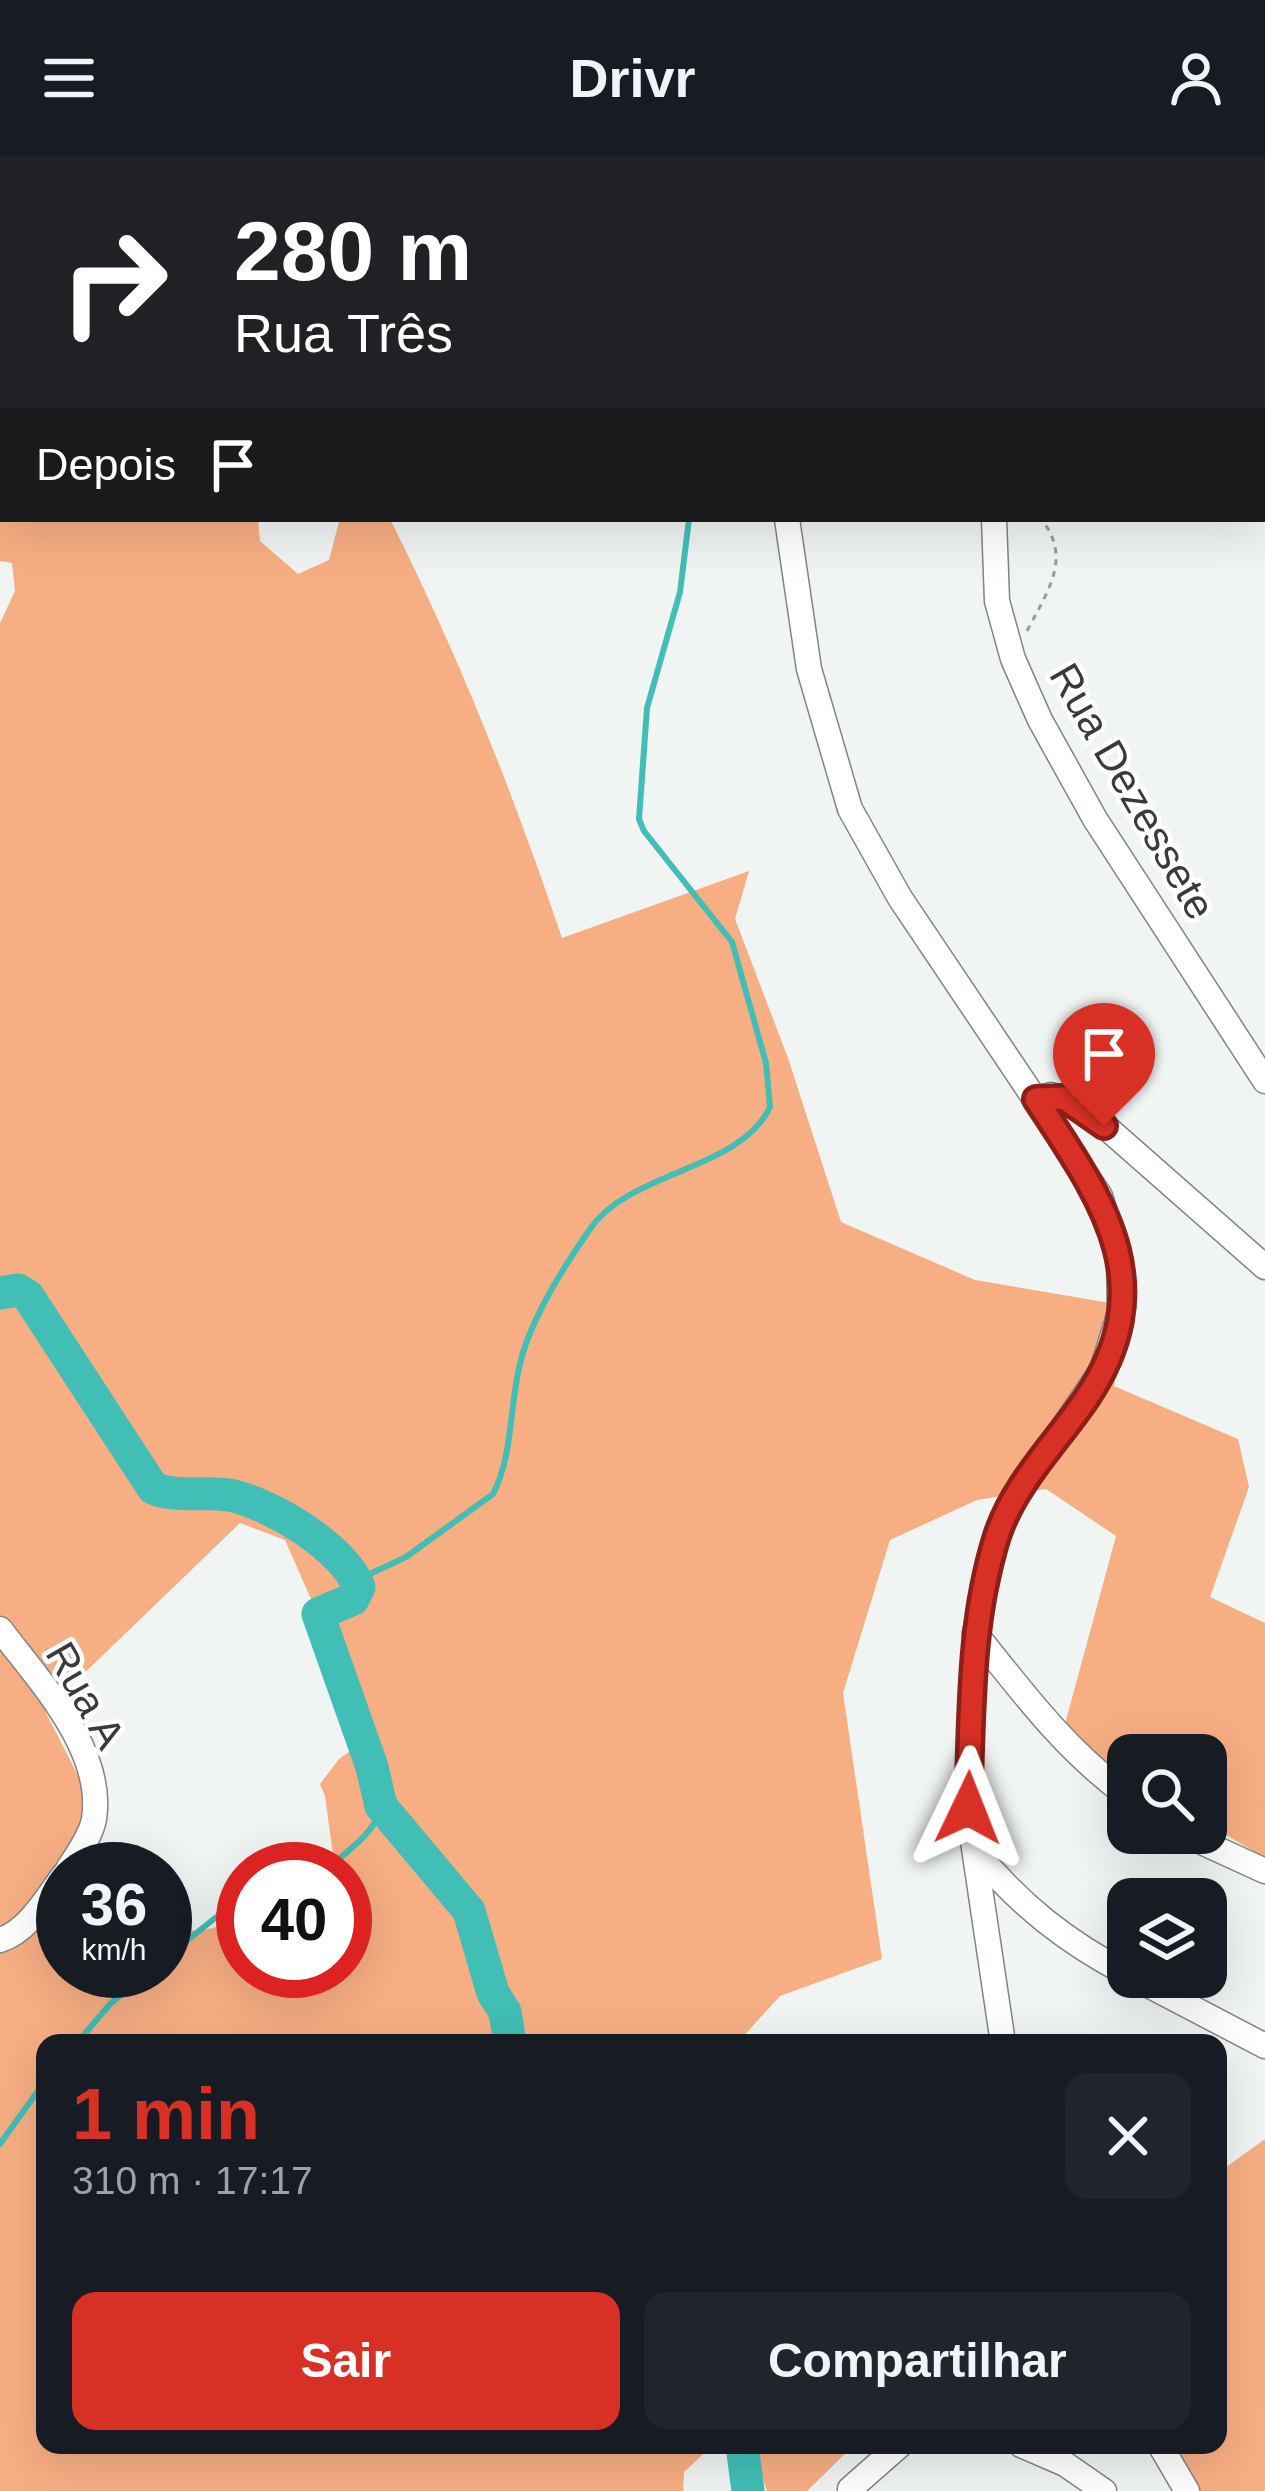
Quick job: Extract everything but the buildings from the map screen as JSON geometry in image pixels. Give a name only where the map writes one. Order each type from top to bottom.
[{"type":"street","points":[[787,522],[809,669],[850,809],[900,898],[1100,1196],[1119,1257],[1120,1312],[1095,1384],[1015,1499],[998,1533],[975,1633],[968,1808],[1002,2034]]},
{"type":"street","name":"Rua Dezessete","points":[[994,522],[998,601],[1012,659],[1095,819],[1265,1081]]},
{"type":"street","points":[[1036,1099],[1051,1095],[1082,1106],[1265,1267]]},
{"type":"street","name":"Rua A","points":[[0,1629],[70,1728],[90,1772],[94,1823],[83,1842]]},
{"type":"street","points":[[975,1633],[1052,1729],[1107,1781]]},
{"type":"street","points":[[974,1850],[1029,1911],[1107,1963]]},
{"type":"street","points":[[1227,1854],[1265,1871]]},
{"type":"street","name":"Rua A","points":[[0,1940],[10,1937],[36,1911]]},
{"type":"street","points":[[1172,1998],[1265,2046]]},
{"type":"street","points":[[850,2489],[890,2454]]},
{"type":"street","points":[[1042,2454],[1104,2491]]},
{"type":"street","points":[[1165,2454],[1187,2491]]},
{"type":"path","points":[[1012,659],[1051,584],[1059,556],[1043,522]]},
{"type":"shaded area","points":[[0,522],[258,522],[260,541],[298,574],[329,560],[339,522],[391,522],[484,726],[562,938],[749,871],[735,919],[788,1058],[841,1222],[975,1280],[1128,1306],[1114,1386],[1238,1439],[1249,1487],[1210,1597],[1265,1623],[1265,1858],[1227,1835],[1227,1734],[1107,1734],[1107,1762],[1062,1735],[1116,1536],[1046,1489],[977,1500],[890,1540],[843,1693],[882,1959],[780,1996],[745,2034],[36,2034],[36,2454],[703,2454],[684,2472],[683,2491],[0,2491],[0,623],[15,591],[12,563],[0,561]],"holes":[[[240,1523],[285,1540],[333,1649],[360,1744],[339,1759],[320,1784],[331,1842],[372,1842],[372,1998],[216,1998],[216,1927],[192,1930],[192,1998],[36,1998],[36,1842],[73,1842],[90,1799],[45,1711]]]},
{"type":"shaded area","points":[[1265,2139],[1265,2491],[1179,2491],[1159,2454],[1227,2454],[1227,2166]]},
{"type":"shaded area","points":[[755,2454],[845,2454],[807,2491],[767,2491]]},
{"type":"waterway","points":[[357,1580],[406,1557],[493,1494],[504,1465],[524,1350],[548,1296],[590,1229],[630,1194],[735,1144],[756,1128],[770,1107],[766,1063],[732,942],[639,819],[647,708],[680,592],[689,522]]},
{"type":"waterway","points":[[0,1293],[18,1290],[28,1296],[153,1488],[229,1495],[264,1507],[322,1542],[351,1572],[359,1587],[353,1599],[318,1614],[372,1767],[381,1806],[469,1911],[509,2034]]},
{"type":"waterway","points":[[357,1842],[381,1808]]},
{"type":"waterway","points":[[192,1936],[216,1917]]},
{"type":"waterway","points":[[85,2034],[117,1998]]},
{"type":"waterway","points":[[0,2144],[36,2094]]},
{"type":"waterway","points":[[743,2454],[748,2491]]},
{"type":"route","points":[[968,1808],[975,1633],[998,1533],[1015,1499],[1087,1398],[1112,1344],[1120,1312],[1119,1257],[1100,1196],[1036,1099],[1064,1098],[1082,1106],[1104,1126]]}]
